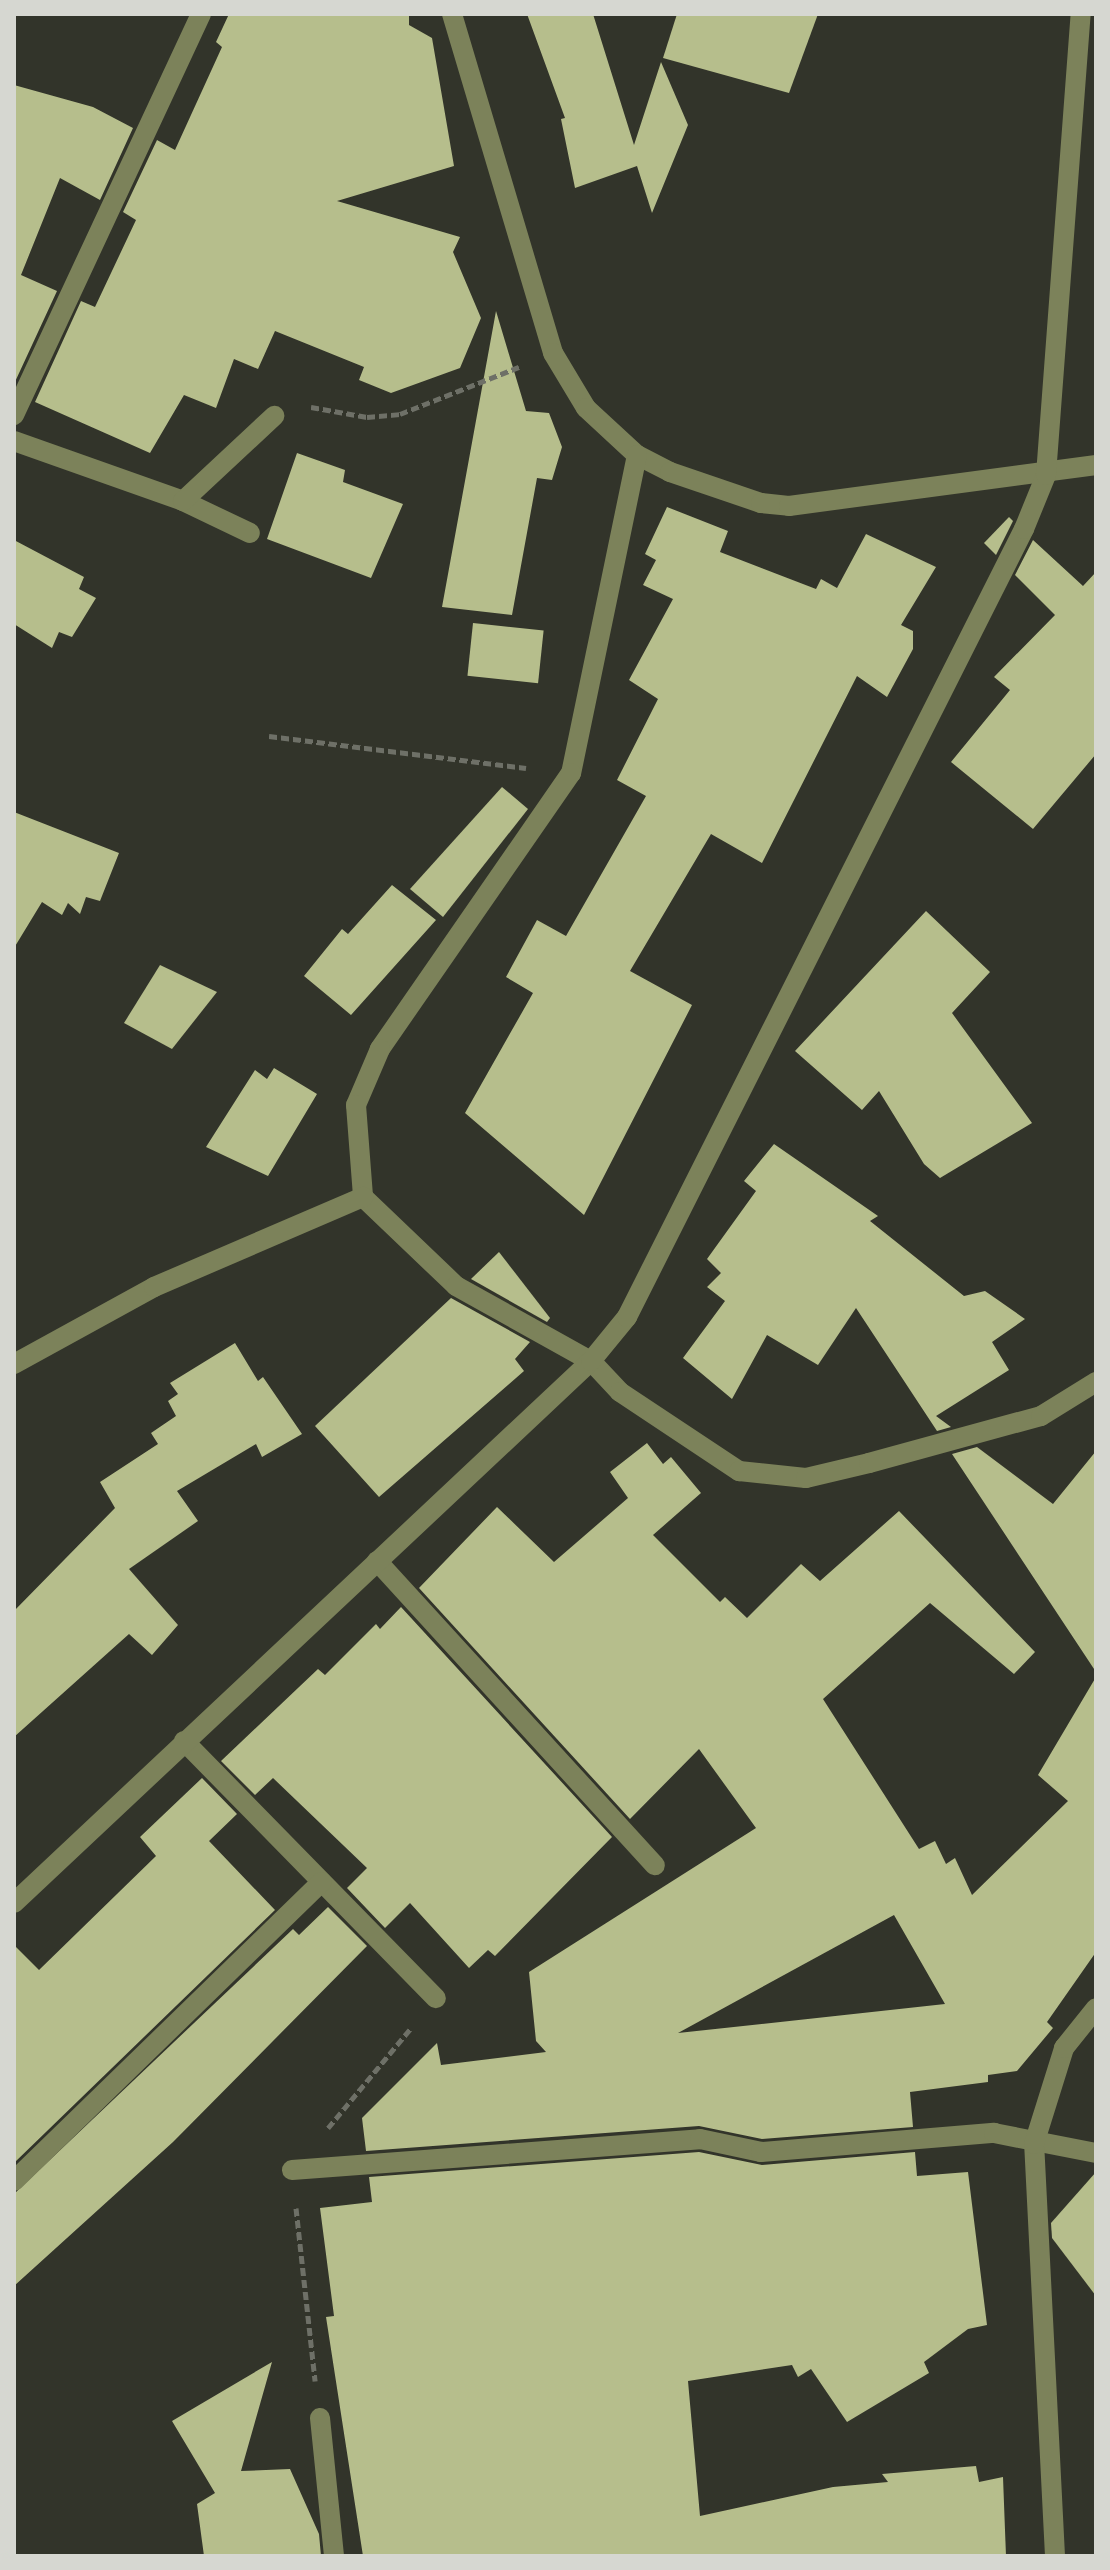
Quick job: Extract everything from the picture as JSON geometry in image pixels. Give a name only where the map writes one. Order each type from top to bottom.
[{"type":"street","points":[[14,415],[201,14]]},
{"type":"street","points":[[452,14],[553,353],[586,408],[637,455],[731,493],[789,506],[1046,475],[1096,465]]},
{"type":"street","points":[[14,1903],[591,1361],[627,1317],[1024,529],[1046,475],[1081,14]]},
{"type":"street","points":[[183,501],[274,416]]},
{"type":"street","points":[[14,441],[183,501],[250,533]]},
{"type":"street","points":[[637,455],[571,773],[380,1049],[356,1105],[363,1197],[456,1286],[591,1361],[620,1392],[739,1471],[806,1478],[1041,1416],[1096,1382]]},
{"type":"street","points":[[14,1364],[154,1287],[363,1197]]},
{"type":"street","points":[[377,1561],[655,1865]]},
{"type":"street","points":[[184,1741],[436,1998]]},
{"type":"street","points":[[14,2181],[322,1882]]},
{"type":"street","points":[[1055,2556],[1034,2144],[1064,2048],[1096,2008]]},
{"type":"street","points":[[292,2170],[700,2139],[761,2152],[994,2133],[1034,2144],[1096,2153]]},
{"type":"street","points":[[320,2418],[334,2556]]},
{"type":"path","points":[[274,416],[303,406],[367,417],[400,414],[526,364]]},
{"type":"path","points":[[269,736],[571,773]]},
{"type":"building","points":[[229,14],[409,14],[409,25],[432,38],[454,166],[337,201],[460,237],[453,252],[481,318],[460,368],[391,393],[359,380],[364,367],[275,331],[258,369],[234,359],[216,408],[184,395],[150,453],[35,402],[81,301],[95,307],[136,220],[123,212],[157,140],[175,150],[222,47],[216,42]]},
{"type":"building","points":[[527,14],[593,14],[634,145],[661,62],[688,125],[652,213],[637,166],[575,188],[561,119],[565,118]]},
{"type":"building","points":[[677,14],[818,14],[789,93],[663,58]]},
{"type":"building","points":[[14,85],[93,107],[133,128],[100,200],[60,178],[21,275],[57,291],[14,384]]},
{"type":"building","points":[[496,311],[526,411],[549,413],[562,447],[552,480],[537,478],[512,615],[442,607]]},
{"type":"building","points":[[297,453],[345,470],[343,482],[403,504],[371,578],[267,539]]},
{"type":"building","points":[[667,507],[728,531],[720,552],[816,589],[821,579],[837,588],[866,534],[936,567],[901,625],[913,631],[913,649],[887,697],[857,676],[762,863],[711,834],[630,971],[692,1005],[584,1215],[465,1113],[533,993],[506,977],[537,920],[566,936],[646,796],[617,780],[658,699],[629,680],[673,599],[643,585],[656,560],[645,554]]},
{"type":"building","points":[[1009,517],[1013,521],[996,555],[984,543]]},
{"type":"building","points":[[14,540],[84,577],[79,589],[96,598],[72,637],[59,632],[52,648],[14,624]]},
{"type":"building","points":[[1033,540],[1083,586],[1096,572],[1096,754],[1033,829],[951,762],[1010,690],[994,677],[1055,615],[1015,575]]},
{"type":"building","points":[[473,623],[544,630],[538,683],[467,676]]},
{"type":"building","points":[[502,787],[528,809],[443,917],[410,889]]},
{"type":"building","points":[[14,812],[119,853],[100,901],[86,897],[80,914],[68,903],[62,915],[42,902],[14,948]]},
{"type":"building","points":[[392,885],[436,920],[351,1015],[304,976],[342,929],[348,934]]},
{"type":"building","points":[[926,911],[990,972],[952,1013],[1032,1123],[940,1178],[924,1164],[879,1091],[862,1110],[795,1051]]},
{"type":"building","points":[[160,965],[217,992],[172,1049],[124,1023]]},
{"type":"building","points":[[274,1068],[317,1094],[268,1176],[206,1147],[255,1070],[267,1079]]},
{"type":"building","points":[[774,1144],[878,1216],[870,1221],[964,1296],[985,1291],[1025,1319],[992,1342],[1009,1370],[936,1416],[951,1427],[937,1431],[856,1308],[818,1365],[767,1335],[732,1399],[683,1358],[725,1301],[707,1287],[721,1273],[707,1259],[756,1191],[744,1181]]},
{"type":"building","points":[[499,1252],[550,1318],[547,1322],[471,1279]]},
{"type":"building","points":[[451,1298],[530,1342],[515,1359],[524,1371],[379,1497],[315,1426]]},
{"type":"building","points":[[235,1343],[258,1381],[263,1377],[302,1434],[262,1457],[256,1444],[177,1491],[198,1521],[129,1569],[178,1625],[152,1655],[129,1634],[14,1737],[14,1611],[115,1508],[100,1482],[158,1444],[151,1433],[176,1416],[168,1401],[178,1394],[170,1383]]},
{"type":"building","points":[[647,1443],[663,1464],[671,1457],[701,1493],[653,1535],[720,1602],[725,1597],[747,1618],[801,1564],[820,1581],[899,1511],[1035,1652],[1014,1674],[930,1603],[823,1699],[919,1849],[935,1841],[946,1864],[955,1858],[972,1895],[1068,1801],[1038,1775],[1096,1677],[1096,1952],[1047,2022],[1053,2028],[1017,2071],[988,2075],[988,2082],[910,2092],[913,2127],[762,2139],[699,2126],[366,2151],[362,2118],[437,2043],[441,2065],[546,2052],[536,2041],[529,1972],[756,1828],[699,1749],[630,1819],[419,1588],[497,1507],[554,1562],[628,1498],[610,1472]],"holes":[[[894,1915],[945,2004],[678,2033]]]},
{"type":"building","points":[[977,1447],[1053,1504],[1096,1451],[1096,1672],[952,1454]]},
{"type":"building","points":[[401,1607],[612,1837],[495,1956],[488,1950],[469,1968],[410,1903],[385,1928],[347,1888],[367,1868],[273,1778],[255,1795],[221,1761],[318,1669],[325,1675],[376,1624],[380,1629]]},
{"type":"building","points":[[202,1778],[237,1814],[209,1841],[275,1910],[14,2163],[14,1945],[39,1970],[156,1856],[140,1837]]},
{"type":"building","points":[[328,1907],[367,1946],[173,2142],[14,2286],[14,2194],[293,1929],[299,1935]]},
{"type":"building","points":[[699,2152],[762,2165],[915,2152],[917,2176],[968,2172],[987,2325],[968,2329],[924,2362],[929,2373],[847,2422],[811,2369],[798,2377],[792,2365],[688,2381],[700,2516],[833,2487],[888,2482],[882,2474],[976,2466],[979,2482],[1003,2477],[1006,2556],[363,2556],[326,2317],[334,2316],[320,2208],[372,2202],[369,2177]]},
{"type":"building","points":[[1096,2172],[1096,2296],[1052,2238],[1051,2223]]},
{"type":"building","points":[[272,2362],[241,2471],[290,2469],[319,2534],[321,2556],[204,2556],[197,2504],[215,2493],[172,2421]]}]
